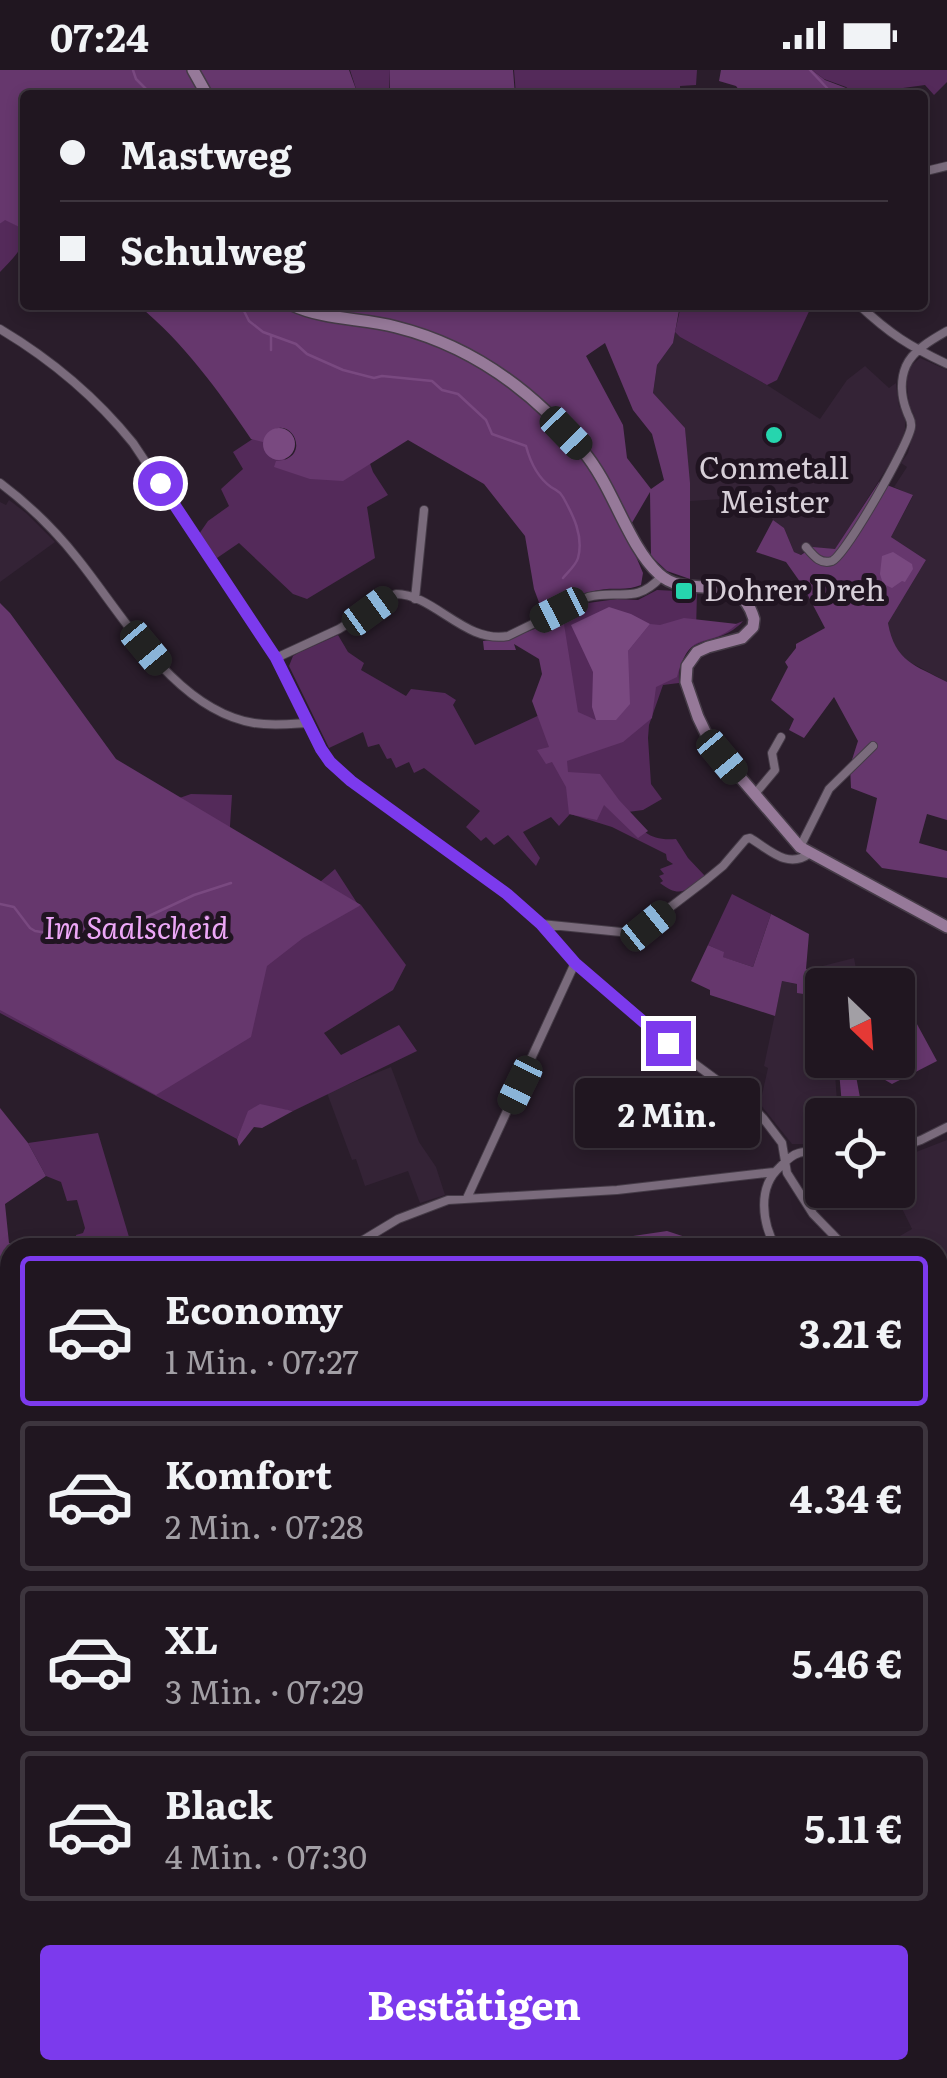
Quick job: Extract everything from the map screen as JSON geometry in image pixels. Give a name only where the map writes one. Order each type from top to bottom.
[{"type":"main road","points":[[305,310],[421,334],[496,370],[537,404],[582,450],[604,479],[648,562],[661,577],[683,585],[738,594],[751,607],[754,619],[749,633],[696,652],[687,666],[686,682],[710,742],[804,850],[947,928]]},
{"type":"street","points":[[864,310],[888,332],[947,364]]},
{"type":"street","points":[[0,329],[71,378],[134,443],[276,658],[330,762],[507,894],[541,924],[575,963],[690,1061],[748,1103],[782,1144],[787,1173],[813,1214],[836,1238]]},
{"type":"street","points":[[806,547],[815,558],[825,562],[838,557],[902,454],[911,427],[902,377],[910,357],[947,331]]},
{"type":"street","points":[[0,483],[74,554],[146,648],[180,685],[241,720],[308,723]]},
{"type":"street","points":[[415,599],[424,510]]},
{"type":"street","points":[[276,658],[339,629],[396,594],[415,599],[482,635],[500,638],[588,597],[644,592],[661,577]]},
{"type":"street","points":[[754,795],[775,770],[772,753],[781,736]]},
{"type":"street","points":[[541,924],[638,931],[714,873],[750,838],[791,861],[799,860],[830,789],[873,746]]},
{"type":"street","points":[[467,1198],[575,963]]},
{"type":"street","points":[[915,1142],[947,1127]]},
{"type":"street","points":[[772,1238],[764,1206],[767,1184],[794,1154],[805,1153]]},
{"type":"street","points":[[367,1238],[398,1219],[448,1200],[618,1190],[774,1172]]},
{"type":"shaded area","points":[[675,332],[820,419],[847,380],[865,366],[889,388],[896,383],[905,417],[902,444],[835,550],[813,547],[800,555],[794,552],[784,528],[773,520],[757,497],[690,501],[685,428],[653,394],[657,365],[673,343]]},
{"type":"shaded area","points":[[920,358],[947,370],[947,682],[904,659],[891,641],[888,623],[926,560],[891,537],[913,496],[894,487],[907,467],[901,463],[908,453],[915,425],[906,376],[909,367]]},
{"type":"shaded area","points":[[279,428],[290,433],[295,444],[290,455],[279,460],[268,455],[263,444],[268,433]]},
{"type":"shaded area","points":[[9,500],[55,542],[0,582],[0,502],[6,505]]},
{"type":"shaded area","points":[[893,552],[912,564],[913,569],[905,582],[892,588],[883,584],[880,574],[882,556]]},
{"type":"shaded area","points":[[609,607],[650,624],[628,651],[630,704],[616,720],[596,720],[592,707],[593,672],[571,625]]},
{"type":"shaded area","points":[[854,958],[856,968],[815,968]]},
{"type":"shaded area","points":[[782,981],[805,989],[805,1078],[835,1078],[837,1098],[805,1098],[805,1144],[792,1144],[760,1104]]},
{"type":"shaded area","points":[[391,1067],[419,1142],[436,1167],[445,1195],[420,1203],[408,1171],[365,1186],[327,1093]]},
{"type":"shaded area","points":[[947,1140],[947,1238],[896,1238],[912,1229],[902,1208],[915,1208],[915,1152]]},
{"type":"green space","points":[[0,70],[349,70],[356,90],[20,90],[20,228],[5,220],[0,224]]},
{"type":"green space","points":[[350,70],[390,70],[389,90],[356,90]]},
{"type":"green space","points":[[390,70],[513,70],[515,90],[390,90]]},
{"type":"green space","points":[[514,70],[697,70],[696,85],[680,86],[680,90],[516,90]]},
{"type":"green space","points":[[721,70],[812,70],[849,90],[739,90],[719,81]]},
{"type":"green space","points":[[812,70],[947,70],[947,82],[934,95],[925,85],[904,90],[850,90]]},
{"type":"green space","points":[[5,219],[20,227],[20,248],[0,272],[0,224]]},
{"type":"green space","points":[[143,310],[679,310],[673,343],[657,365],[653,393],[685,428],[690,483],[690,579],[667,571],[651,556],[650,492],[626,533],[643,573],[641,585],[592,591],[543,613],[534,589],[525,536],[484,484],[408,440],[343,481],[310,479],[274,467],[276,461],[295,452],[294,436],[280,428],[263,442],[251,439],[170,335]],"holes":[[[605,343],[633,410],[652,434],[664,480],[651,489],[627,458],[623,425],[586,356]]]},
{"type":"green space","points":[[680,310],[810,310],[777,380],[767,385],[675,332]]},
{"type":"green space","points":[[260,434],[299,474],[367,455],[388,495],[367,507],[375,558],[307,599],[293,594],[239,543],[217,558],[199,534],[208,521],[229,506],[221,489],[243,469],[233,452]]},
{"type":"green space","points":[[879,482],[913,495],[891,537],[926,560],[888,623],[891,636],[908,661],[947,682],[947,820],[927,814],[919,843],[947,851],[947,878],[882,868],[866,851],[877,798],[851,788],[850,766],[858,741],[834,697],[804,738],[789,730],[794,719],[771,700],[796,644],[825,628],[786,562],[756,552],[773,520],[784,528],[794,552],[801,555],[813,547],[835,549]]},
{"type":"green space","points":[[657,590],[697,592],[696,631],[743,621],[722,636],[692,647],[680,666],[679,683],[663,685],[648,738],[651,784],[662,799],[643,810],[628,812],[648,834],[676,839],[705,876],[684,891],[673,891],[660,883],[663,881],[659,876],[664,874],[660,869],[673,864],[666,854],[612,827],[570,814],[559,826],[551,817],[523,832],[540,858],[536,866],[508,835],[494,845],[486,837],[481,841],[466,827],[480,811],[424,768],[414,773],[409,762],[396,768],[379,744],[368,747],[363,732],[329,748],[289,666],[293,656],[338,635],[348,652],[364,663],[361,670],[406,696],[411,689],[445,693],[456,700],[453,705],[475,745],[548,711],[559,640],[549,622],[588,603],[638,600]]},
{"type":"green space","name":"Im Saalscheid","points":[[0,603],[116,759],[361,905],[303,938],[267,966],[251,1037],[156,1095],[0,1010]]},
{"type":"green space","points":[[563,618],[578,712],[596,720],[627,675],[628,651],[650,624],[684,618],[737,624],[688,651],[677,677],[656,687],[652,718],[623,742],[567,761],[568,772],[600,774],[648,831],[638,838],[604,805],[597,820],[569,814],[566,787],[552,762],[546,764],[537,750],[549,747],[532,701],[542,674],[539,659],[514,644],[516,650],[484,650],[483,641],[511,638]]},
{"type":"green space","name":"Im Saalscheid","points":[[0,733],[165,803],[191,794],[232,795],[229,841],[289,909],[335,869],[406,965],[393,990],[324,1033],[341,1055],[399,1025],[417,1051],[293,1111],[274,1108],[245,1120],[237,1139],[0,1013]]},
{"type":"green space","points":[[732,894],[771,914],[753,967],[722,957],[723,952],[708,945]]},
{"type":"green space","points":[[771,914],[809,934],[805,994],[797,993],[797,984],[782,981],[775,1016],[710,995],[710,990],[691,981],[708,945],[724,952],[723,957],[753,967]]},
{"type":"green space","points":[[915,1020],[937,1061],[915,1072]]},
{"type":"green space","points":[[840,1078],[856,1078],[860,1098],[841,1098]]},
{"type":"green space","points":[[882,1078],[904,1078],[892,1084]]},
{"type":"green space","points":[[260,1104],[293,1111],[262,1128],[254,1127],[239,1146],[237,1139],[248,1111]]},
{"type":"green space","points":[[0,1108],[28,1143],[46,1176],[5,1204],[8,1238],[0,1238]]},
{"type":"green space","points":[[98,1133],[129,1238],[76,1238],[85,1228],[77,1200],[67,1201],[61,1182],[46,1176],[28,1143]]},
{"type":"green space","points":[[667,1231],[688,1238],[635,1238]]},
{"type":"waterway","points":[[133,70],[147,90]]},
{"type":"waterway","points":[[810,70],[830,90]]},
{"type":"waterway","points":[[244,310],[249,321],[263,332],[296,344],[307,354],[343,370],[374,378],[432,381],[442,390],[458,394],[486,420],[492,434],[526,446],[538,474],[562,495],[576,526],[578,558],[563,578]]},
{"type":"waterway","points":[[271,336],[271,350]]},
{"type":"waterway","points":[[0,904],[14,907],[35,931],[67,936],[121,929],[194,895],[231,883]]},
{"type":"place","name":"Conmetall Meister","points":[[774,435]]},
{"type":"place","name":"Dohrer Dreh","points":[[684,591]]},
{"type":"route","points":[[160,483],[276,658],[325,757],[351,781],[507,894],[541,924],[575,963],[668,1043]]}]
